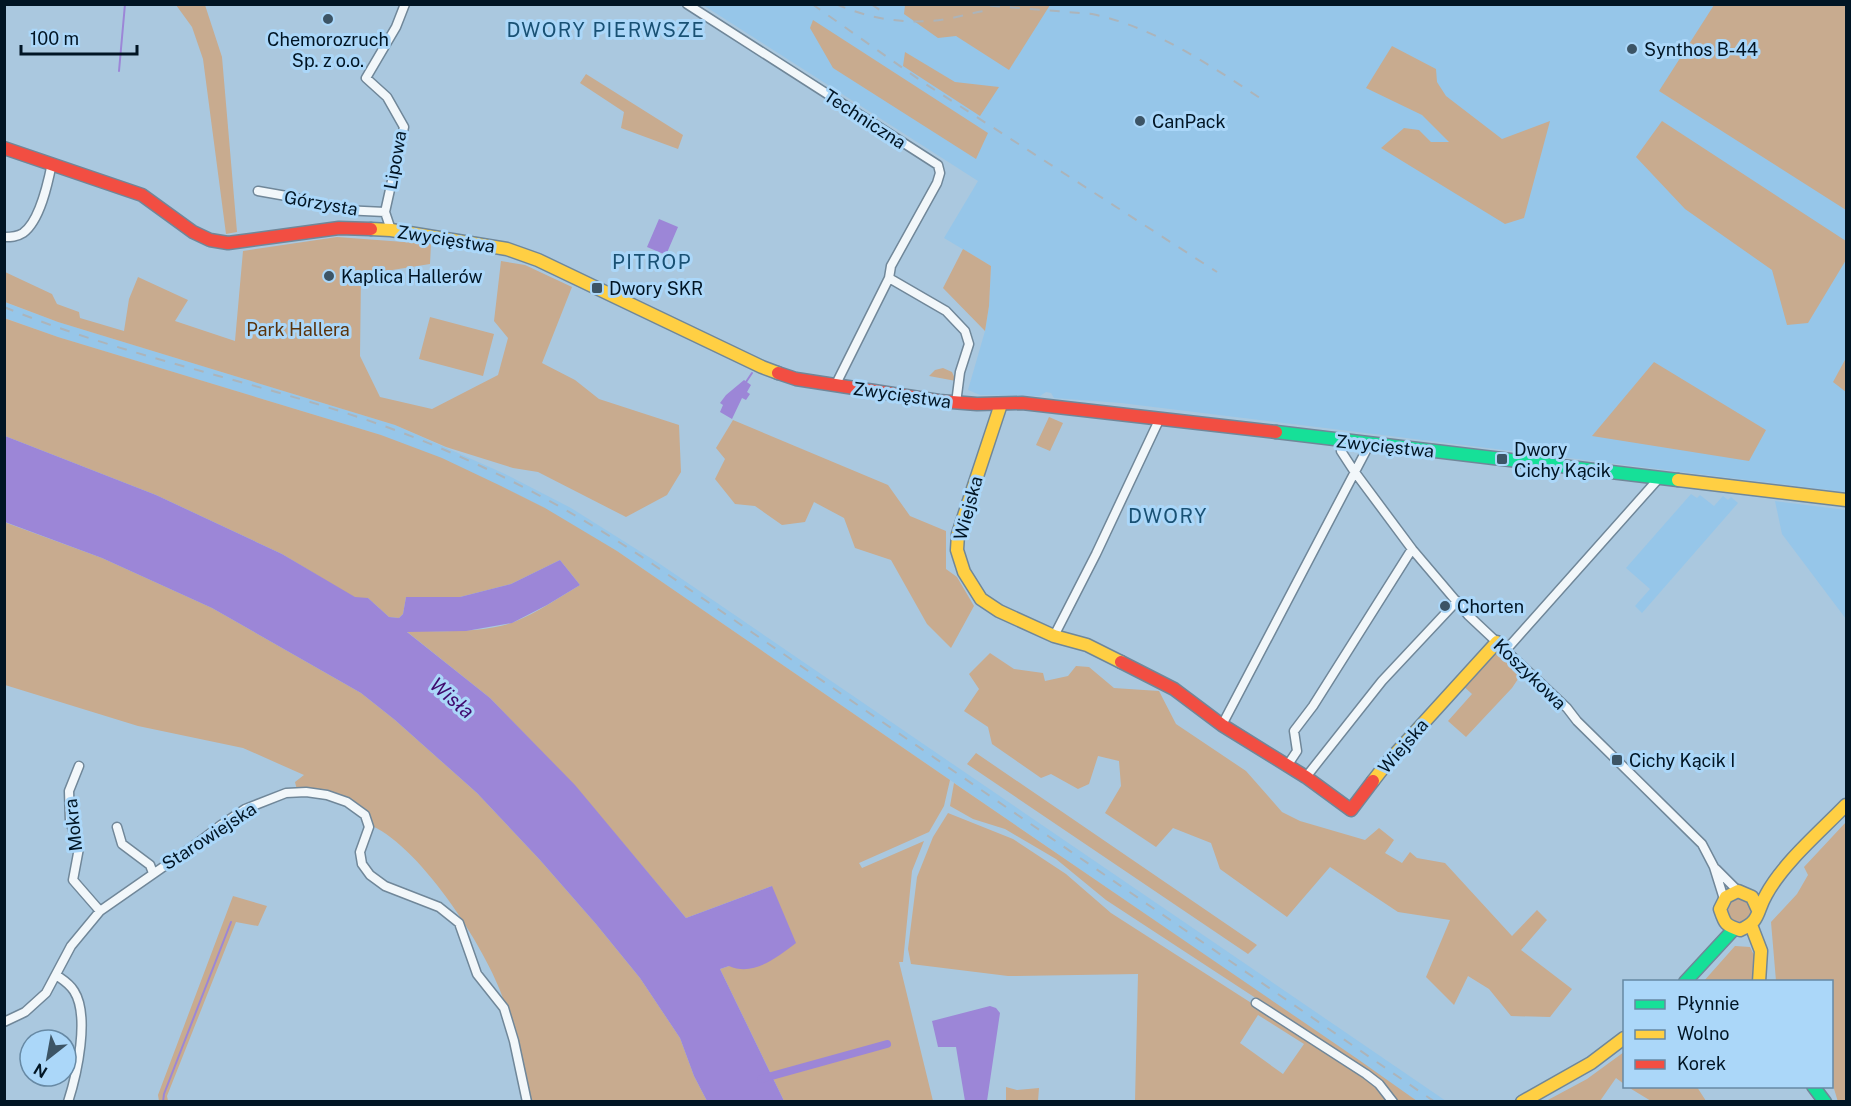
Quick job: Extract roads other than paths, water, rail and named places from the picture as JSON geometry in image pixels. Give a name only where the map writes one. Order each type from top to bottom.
[{"type":"street","name":"Lipowa","points":[[391,230],[385,212],[404,127],[387,97],[366,78],[396,27],[405,4]]},
{"type":"street","name":"Techniczna","points":[[687,4],[938,165],[940,173],[938,183],[891,266],[889,278],[837,385]]},
{"type":"street","name":"Zwycięstwa","points":[[4,148],[142,195],[193,232],[210,240],[228,243],[339,228],[391,230],[473,242],[525,254],[762,367],[796,379],[956,403],[1046,405],[1846,500]]},
{"type":"street","points":[[4,237],[16,237],[25,232],[46,191],[52,164]]},
{"type":"street","name":"Górzysta","points":[[258,191],[343,210],[385,212]]},
{"type":"street","points":[[889,278],[946,311],[965,331],[969,344],[960,372],[956,403]]},
{"type":"street","name":"Wiejska","points":[[1001,404],[958,534],[957,550],[964,572],[981,599],[999,611],[1054,636],[1087,645],[1174,689],[1222,725],[1306,777],[1351,810],[1387,763],[1501,646]]},
{"type":"street","points":[[1054,636],[1096,554],[1160,418]]},
{"type":"street","name":"Koszykowa","points":[[1341,441],[1341,451],[1354,471],[1412,549],[1457,601],[1702,844],[1714,867],[1724,899]]},
{"type":"street","points":[[1222,725],[1369,445]]},
{"type":"street","points":[[1501,646],[1660,477]]},
{"type":"street","points":[[1287,766],[1297,751],[1294,731],[1313,706],[1412,549]]},
{"type":"street","points":[[1306,777],[1382,681],[1457,601]]},
{"type":"street","name":"Mokra","points":[[79,766],[69,791],[70,821],[79,848],[73,880],[100,911]]},
{"type":"street","name":"Starowiejska","points":[[4,1022],[38,1003],[46,993],[70,946],[100,911],[245,808],[286,793],[306,792],[327,795],[347,802],[365,815],[369,827],[360,852],[362,864],[370,874],[385,886],[439,907],[459,923],[477,974],[504,1008],[527,1101]]},
{"type":"street","points":[[1779,875],[1743,892],[1732,893],[1724,899],[1720,909],[1729,925],[1740,930],[1751,926],[1765,896],[1779,875],[1846,805]]},
{"type":"street","name":"Starowiejska","points":[[117,827],[122,844],[150,865],[153,873]]},
{"type":"street","name":"Koszykowa","points":[[1714,867],[1743,892]]},
{"type":"street","points":[[1743,892],[1755,899],[1758,910]]},
{"type":"street","points":[[1686,980],[1708,955],[1729,925]]},
{"type":"street","points":[[1751,926],[1761,951],[1759,980]]},
{"type":"street","points":[[56,975],[68,983],[75,993],[80,1013],[80,1054],[68,1101]]},
{"type":"street","points":[[1256,1003],[1366,1074],[1379,1084],[1393,1101]]},
{"type":"street","points":[[1522,1101],[1591,1062],[1623,1039]]},
{"type":"street","points":[[1815,1088],[1825,1101]]},
{"type":"water","points":[[659,219],[678,227],[666,255],[647,247]]},
{"type":"water","points":[[744,380],[751,385],[747,392],[750,394],[746,400],[742,398],[732,419],[720,412],[723,405],[720,403]]},
{"type":"water","name":"Wisła","points":[[5,436],[156,495],[282,554],[355,597],[368,598],[389,617],[399,618],[403,614],[406,597],[460,597],[511,584],[560,560],[580,585],[512,623],[466,631],[407,632],[490,698],[575,785],[686,918],[772,886],[796,943],[765,964],[747,969],[729,966],[720,969],[784,1101],[707,1101],[694,1076],[680,1038],[640,978],[596,924],[477,793],[361,693],[212,608],[102,558],[5,522]]},
{"type":"water","points":[[990,1006],[996,1008],[1000,1013],[987,1101],[965,1101],[956,1047],[938,1047],[932,1021]]},
{"type":"waterway","points":[[119,71],[125,4]]},
{"type":"waterway","points":[[746,382],[752,373]]},
{"type":"waterway","points":[[163,1102],[164,1094],[231,922]]},
{"type":"waterway","points":[[761,1079],[887,1044]]},
{"type":"railway","points":[[812,4],[924,83],[1217,272]]},
{"type":"railway","points":[[836,4],[863,14],[905,21],[933,21],[984,11]]},
{"type":"railway","points":[[871,4],[883,12]]},
{"type":"railway","points":[[970,4],[1092,14],[1115,20],[1180,48],[1260,98]]},
{"type":"railway","points":[[4,307],[92,339],[364,419],[477,464],[550,501],[654,565],[1435,1102]]},
{"type":"place","name":"Chemorozruch Sp. z o.o.","points":[[328,19]]},
{"type":"place","name":"Synthos B-44","points":[[1632,49]]},
{"type":"place","name":"CanPack","points":[[1140,121]]},
{"type":"place","name":"Kaplica Hallerów","points":[[329,276]]},
{"type":"place","name":"Dwory SKR","points":[[597,288]]},
{"type":"place","name":"Dwory Cichy Kącik","points":[[1502,459]]},
{"type":"place","name":"Chorten","points":[[1445,606]]},
{"type":"place","name":"Cichy Kącik I","points":[[1617,760]]},
{"type":"district","name":"DWORY PIERWSZE","points":[[606,30]]},
{"type":"district","name":"PITROP","points":[[652,262]]},
{"type":"district","name":"DWORY","points":[[1168,516]]},
{"type":"park label","name":"Park Hallera","points":[[298,329]]}]
